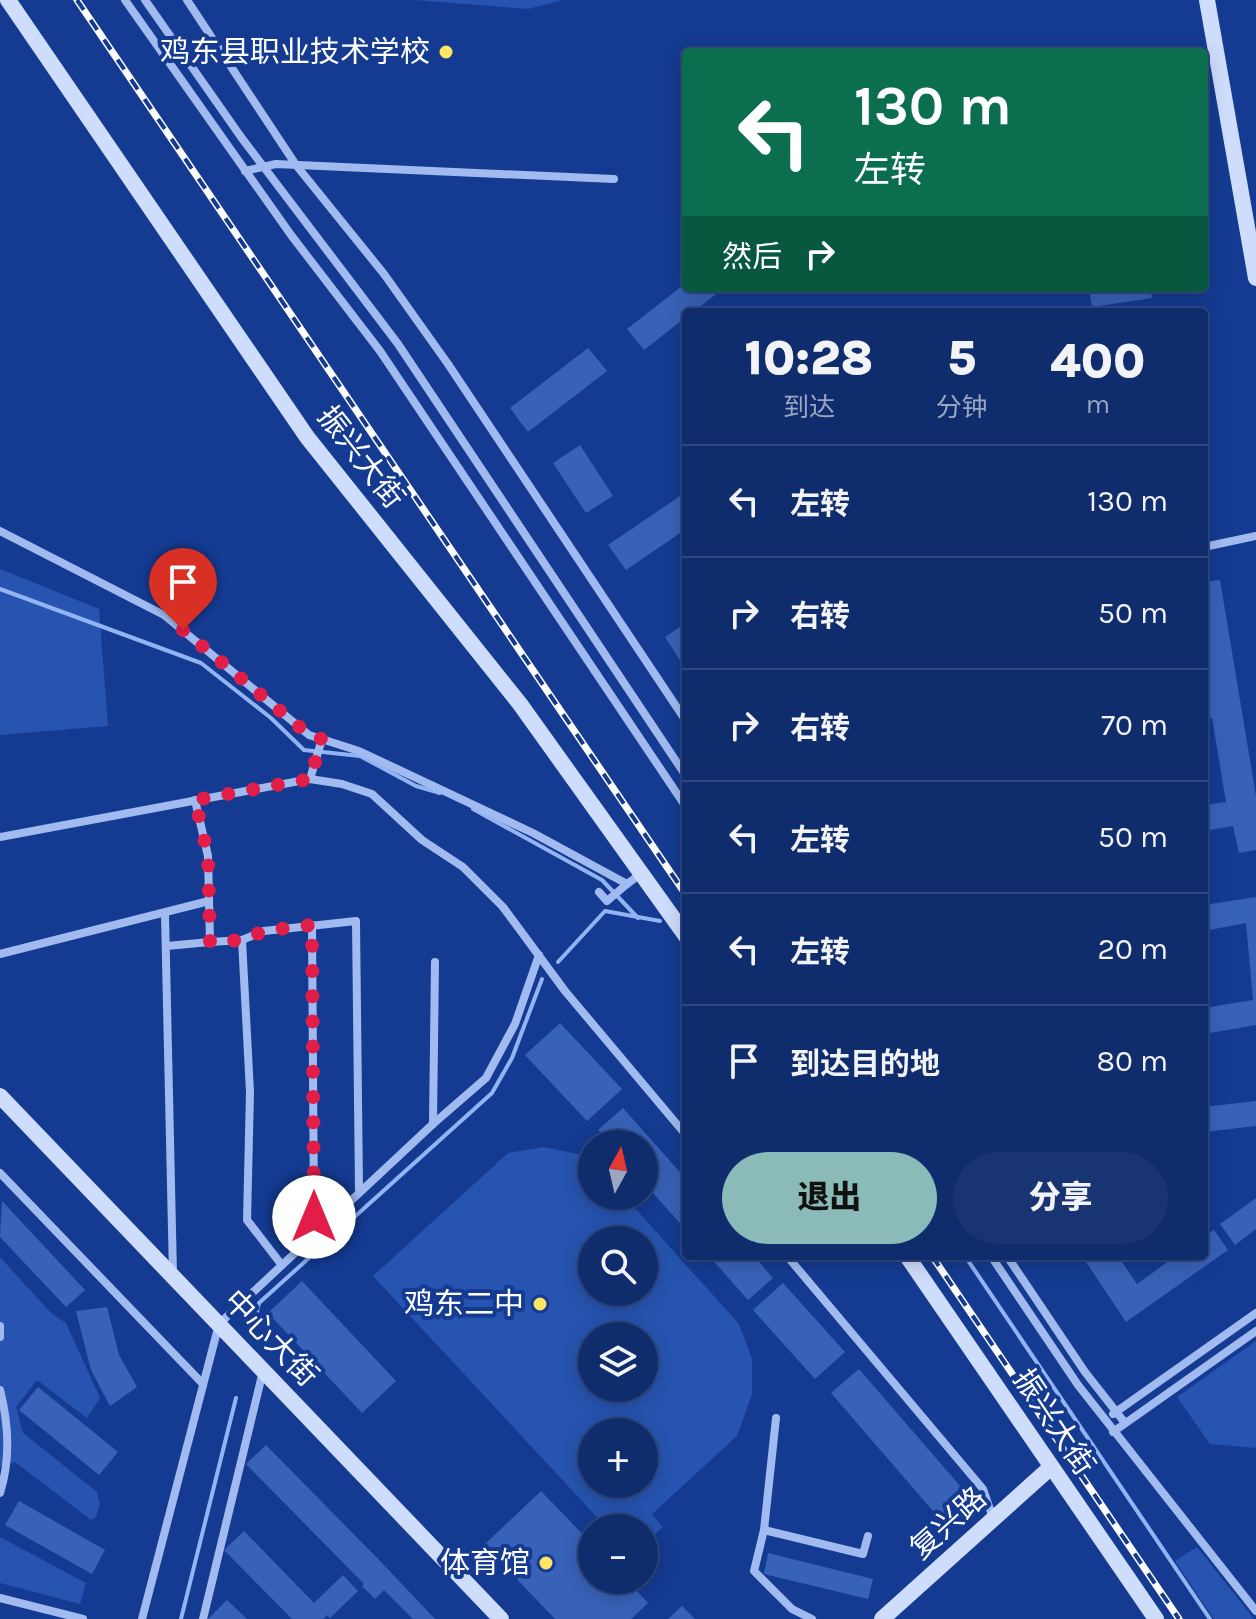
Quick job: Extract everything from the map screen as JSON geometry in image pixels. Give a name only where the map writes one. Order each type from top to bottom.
[{"type":"street","name":"振兴大街","points":[[8,0],[307,437],[520,704],[682,930]]},
{"type":"street","points":[[125,0],[245,171],[380,351],[682,801]]},
{"type":"street","points":[[145,0],[262,165],[398,344],[682,771]]},
{"type":"street","points":[[187,0],[296,165],[384,274],[439,351],[682,715]]},
{"type":"street","points":[[194,11],[198,0]]},
{"type":"street","points":[[1207,0],[1250,212],[1256,278]]},
{"type":"street","points":[[245,171],[262,165],[296,165],[614,179]]},
{"type":"street","points":[[0,531],[164,615],[309,735],[359,751],[627,884]]},
{"type":"street","points":[[1208,546],[1256,536]]},
{"type":"street","points":[[310,779],[322,739]]},
{"type":"street","points":[[0,837],[310,779],[342,784],[372,794],[422,840],[463,867],[503,907],[682,1130]]},
{"type":"street","points":[[673,788],[682,780]]},
{"type":"street","points":[[195,800],[208,856],[210,942]]},
{"type":"street","points":[[599,892],[607,901],[642,873]]},
{"type":"street","points":[[0,954],[165,915],[209,901]]},
{"type":"street","points":[[165,915],[173,1276]]},
{"type":"street","points":[[167,946],[242,940],[264,931],[356,921],[359,1189]]},
{"type":"street","points":[[312,925],[314,1217],[320,1227]]},
{"type":"street","points":[[242,940],[250,1092],[247,1220],[281,1264]]},
{"type":"street","points":[[142,1619],[219,1324],[359,1189],[486,1078],[515,1024],[539,955]]},
{"type":"street","points":[[433,1124],[435,962]]},
{"type":"street","name":"中心大街","points":[[0,1096],[501,1619]]},
{"type":"street","points":[[0,1173],[203,1384]]},
{"type":"street","points":[[790,1260],[983,1489],[993,1519]]},
{"type":"street","name":"振兴大街","points":[[910,1260],[1156,1619]]},
{"type":"street","points":[[994,1260],[1113,1432],[1256,1611]]},
{"type":"street","points":[[1010,1260],[1085,1372],[1125,1423]]},
{"type":"street","points":[[1105,1420],[1256,1313]]},
{"type":"street","points":[[0,1326],[0,1337]]},
{"type":"street","points":[[1113,1432],[1256,1331]]},
{"type":"street","points":[[203,1619],[264,1370]]},
{"type":"street","points":[[0,1390],[9,1432],[0,1493]]},
{"type":"street","points":[[776,1418],[764,1530],[754,1571],[792,1609],[812,1619]]},
{"type":"street","name":"复兴路","points":[[882,1619],[1050,1468]]},
{"type":"street","points":[[764,1530],[863,1554],[868,1536]]},
{"type":"street","points":[[0,1598],[83,1619]]},
{"type":"shaded area","points":[[414,0],[563,0],[528,9]]},
{"type":"shaded area","points":[[0,569],[99,609],[108,726],[0,735]]},
{"type":"shaded area","points":[[544,1147],[578,1154],[578,1210],[637,1210],[651,1226],[578,1226],[578,1306],[658,1306],[658,1234],[739,1324],[752,1359],[752,1394],[737,1436],[652,1514],[594,1514],[579,1498],[658,1498],[658,1418],[578,1418],[578,1497],[373,1276],[508,1153]]},
{"type":"shaded area","points":[[0,1257],[50,1312],[66,1323],[100,1398],[87,1418],[37,1380],[16,1407],[23,1433],[97,1492],[100,1504],[96,1517],[91,1520],[15,1462],[0,1467]]},
{"type":"shaded area","points":[[1256,1341],[1256,1448],[1210,1444],[1177,1397]]},
{"type":"shaded area","points":[[0,1537],[86,1583],[80,1604],[0,1583]]},
{"type":"shaded area","points":[[1197,1547],[1254,1619],[1214,1619],[1175,1561]]},
{"type":"building","points":[[682,286],[682,292],[719,292],[698,308],[682,308],[682,320],[644,350],[627,329]]},
{"type":"building","points":[[1090,292],[1151,292],[1152,298],[1092,307]]},
{"type":"building","points":[[588,348],[607,371],[528,432],[510,408]]},
{"type":"building","points":[[580,445],[613,496],[586,513],[553,463]]},
{"type":"building","points":[[682,495],[682,532],[626,570],[608,545]]},
{"type":"building","points":[[1220,580],[1256,796],[1256,850],[1239,853],[1233,826],[1208,830],[1208,804],[1226,802],[1212,718],[1208,718],[1208,582]]},
{"type":"building","points":[[682,626],[682,661],[681,662],[665,637]]},
{"type":"building","points":[[1256,897],[1256,1025],[1208,1033],[1208,1007],[1253,1000],[1246,923],[1208,930],[1208,904]]},
{"type":"building","points":[[560,1023],[622,1089],[587,1121],[525,1055]]},
{"type":"building","points":[[1256,1101],[1256,1126],[1208,1132],[1208,1107]]},
{"type":"building","points":[[623,1108],[643,1130],[598,1130]]},
{"type":"building","points":[[658,1147],[682,1174],[682,1226],[658,1199]]},
{"type":"building","points":[[1256,1198],[1256,1229],[1235,1245],[1220,1224]]},
{"type":"building","points":[[2,1201],[85,1290],[66,1307],[0,1237]]},
{"type":"building","points":[[1214,1230],[1228,1250],[1126,1322],[1085,1260],[1121,1260],[1137,1284],[1170,1260],[1208,1260],[1208,1234]]},
{"type":"building","points":[[713,1260],[757,1260],[773,1278],[748,1300]]},
{"type":"building","points":[[302,1281],[396,1381],[362,1413],[268,1313]]},
{"type":"building","points":[[783,1283],[845,1352],[815,1379],[753,1310]]},
{"type":"building","points":[[107,1307],[119,1355],[137,1387],[110,1406],[91,1370],[76,1311]]},
{"type":"building","points":[[859,1369],[967,1494],[939,1518],[831,1393]]},
{"type":"building","points":[[38,1387],[118,1452],[99,1475],[19,1410]]},
{"type":"building","points":[[266,1445],[435,1619],[413,1619],[384,1590],[375,1599],[362,1586],[364,1584],[246,1464]]},
{"type":"building","name":"体育馆","points":[[541,1491],[578,1529],[578,1594],[640,1594],[648,1603],[631,1619],[555,1619],[484,1545]]},
{"type":"building","points":[[19,1501],[105,1550],[92,1574],[5,1525]]},
{"type":"building","points":[[244,1531],[314,1603],[343,1575],[358,1591],[330,1618],[327,1615],[323,1619],[292,1619],[224,1550]]},
{"type":"building","points":[[768,1553],[873,1579],[868,1599],[764,1574]]},
{"type":"building","points":[[227,1600],[247,1619],[208,1619]]},
{"type":"building","points":[[682,1606],[695,1619],[668,1619]]},
{"type":"waterway","points":[[0,589],[201,663],[271,718],[304,750],[360,756],[416,786],[440,793]]},
{"type":"waterway","points":[[473,809],[602,880],[638,918]]},
{"type":"waterway","points":[[558,962],[605,911],[660,921]]},
{"type":"waterway","points":[[254,1325],[259,1303],[492,1093],[512,1058],[542,979]]},
{"type":"waterway","points":[[968,1260],[1210,1619]]},
{"type":"waterway","points":[[181,1619],[236,1398]]},
{"type":"railway","points":[[77,0],[682,889]]},
{"type":"railway","points":[[935,1260],[1179,1619]]},
{"type":"place","name":"鸡东县职业技术学校","points":[[446,52]]},
{"type":"place","name":"鸡东二中","points":[[540,1304]]},
{"type":"place","name":"体育馆","points":[[546,1563]]},
{"type":"route","points":[[183,630],[223,660],[309,735],[322,739],[310,779],[195,800],[208,856],[210,942],[242,940],[264,931],[312,925],[314,1217]]}]
